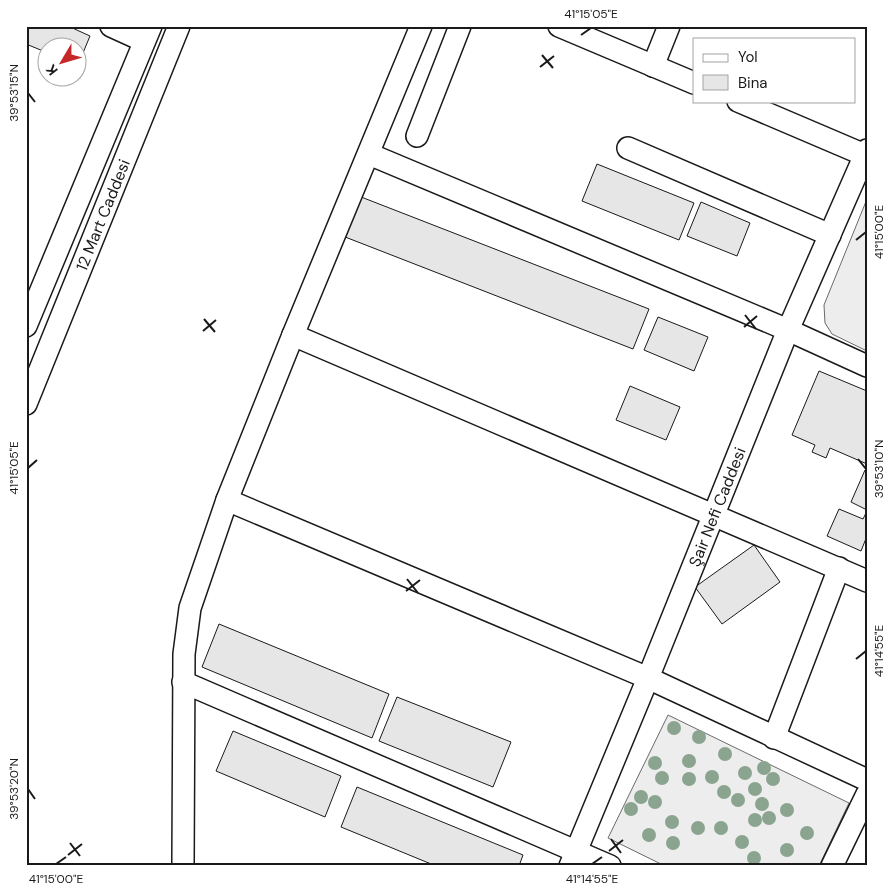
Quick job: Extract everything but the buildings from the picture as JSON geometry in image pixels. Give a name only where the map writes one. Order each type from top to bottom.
[{"type":"street","points":[[111,26],[148,34]]},
{"type":"street","name":"12 Mart Caddesi","points":[[26,404],[179,26]]},
{"type":"street","points":[[183,866],[183,682],[184,654],[190,608],[227,500],[421,26]]},
{"type":"street","points":[[417,136],[460,26]]},
{"type":"street","points":[[558,26],[693,83]]},
{"type":"street","points":[[654,66],[669,26]]},
{"type":"street","name":"12 Mart Caddesi","points":[[26,326],[148,34]]},
{"type":"street","points":[[740,102],[866,153]]},
{"type":"street","points":[[628,148],[830,236]]},
{"type":"street","name":"Şair Nefi Caddesi","points":[[573,859],[788,330],[866,153]]},
{"type":"street","points":[[369,154],[788,330],[867,366]]},
{"type":"street","points":[[293,335],[839,568],[866,576]]},
{"type":"street","points":[[227,500],[648,678],[867,780]]},
{"type":"street","points":[[774,738],[839,568]]},
{"type":"street","points":[[183,682],[573,859],[610,866]]},
{"type":"street","points":[[832,866],[867,794]]},
{"type":"shaded area","points":[[867,199],[867,351],[832,334],[825,323],[824,305]]},
{"type":"shaded area","points":[[668,715],[849,803],[819,866],[665,866],[608,838]]}]
